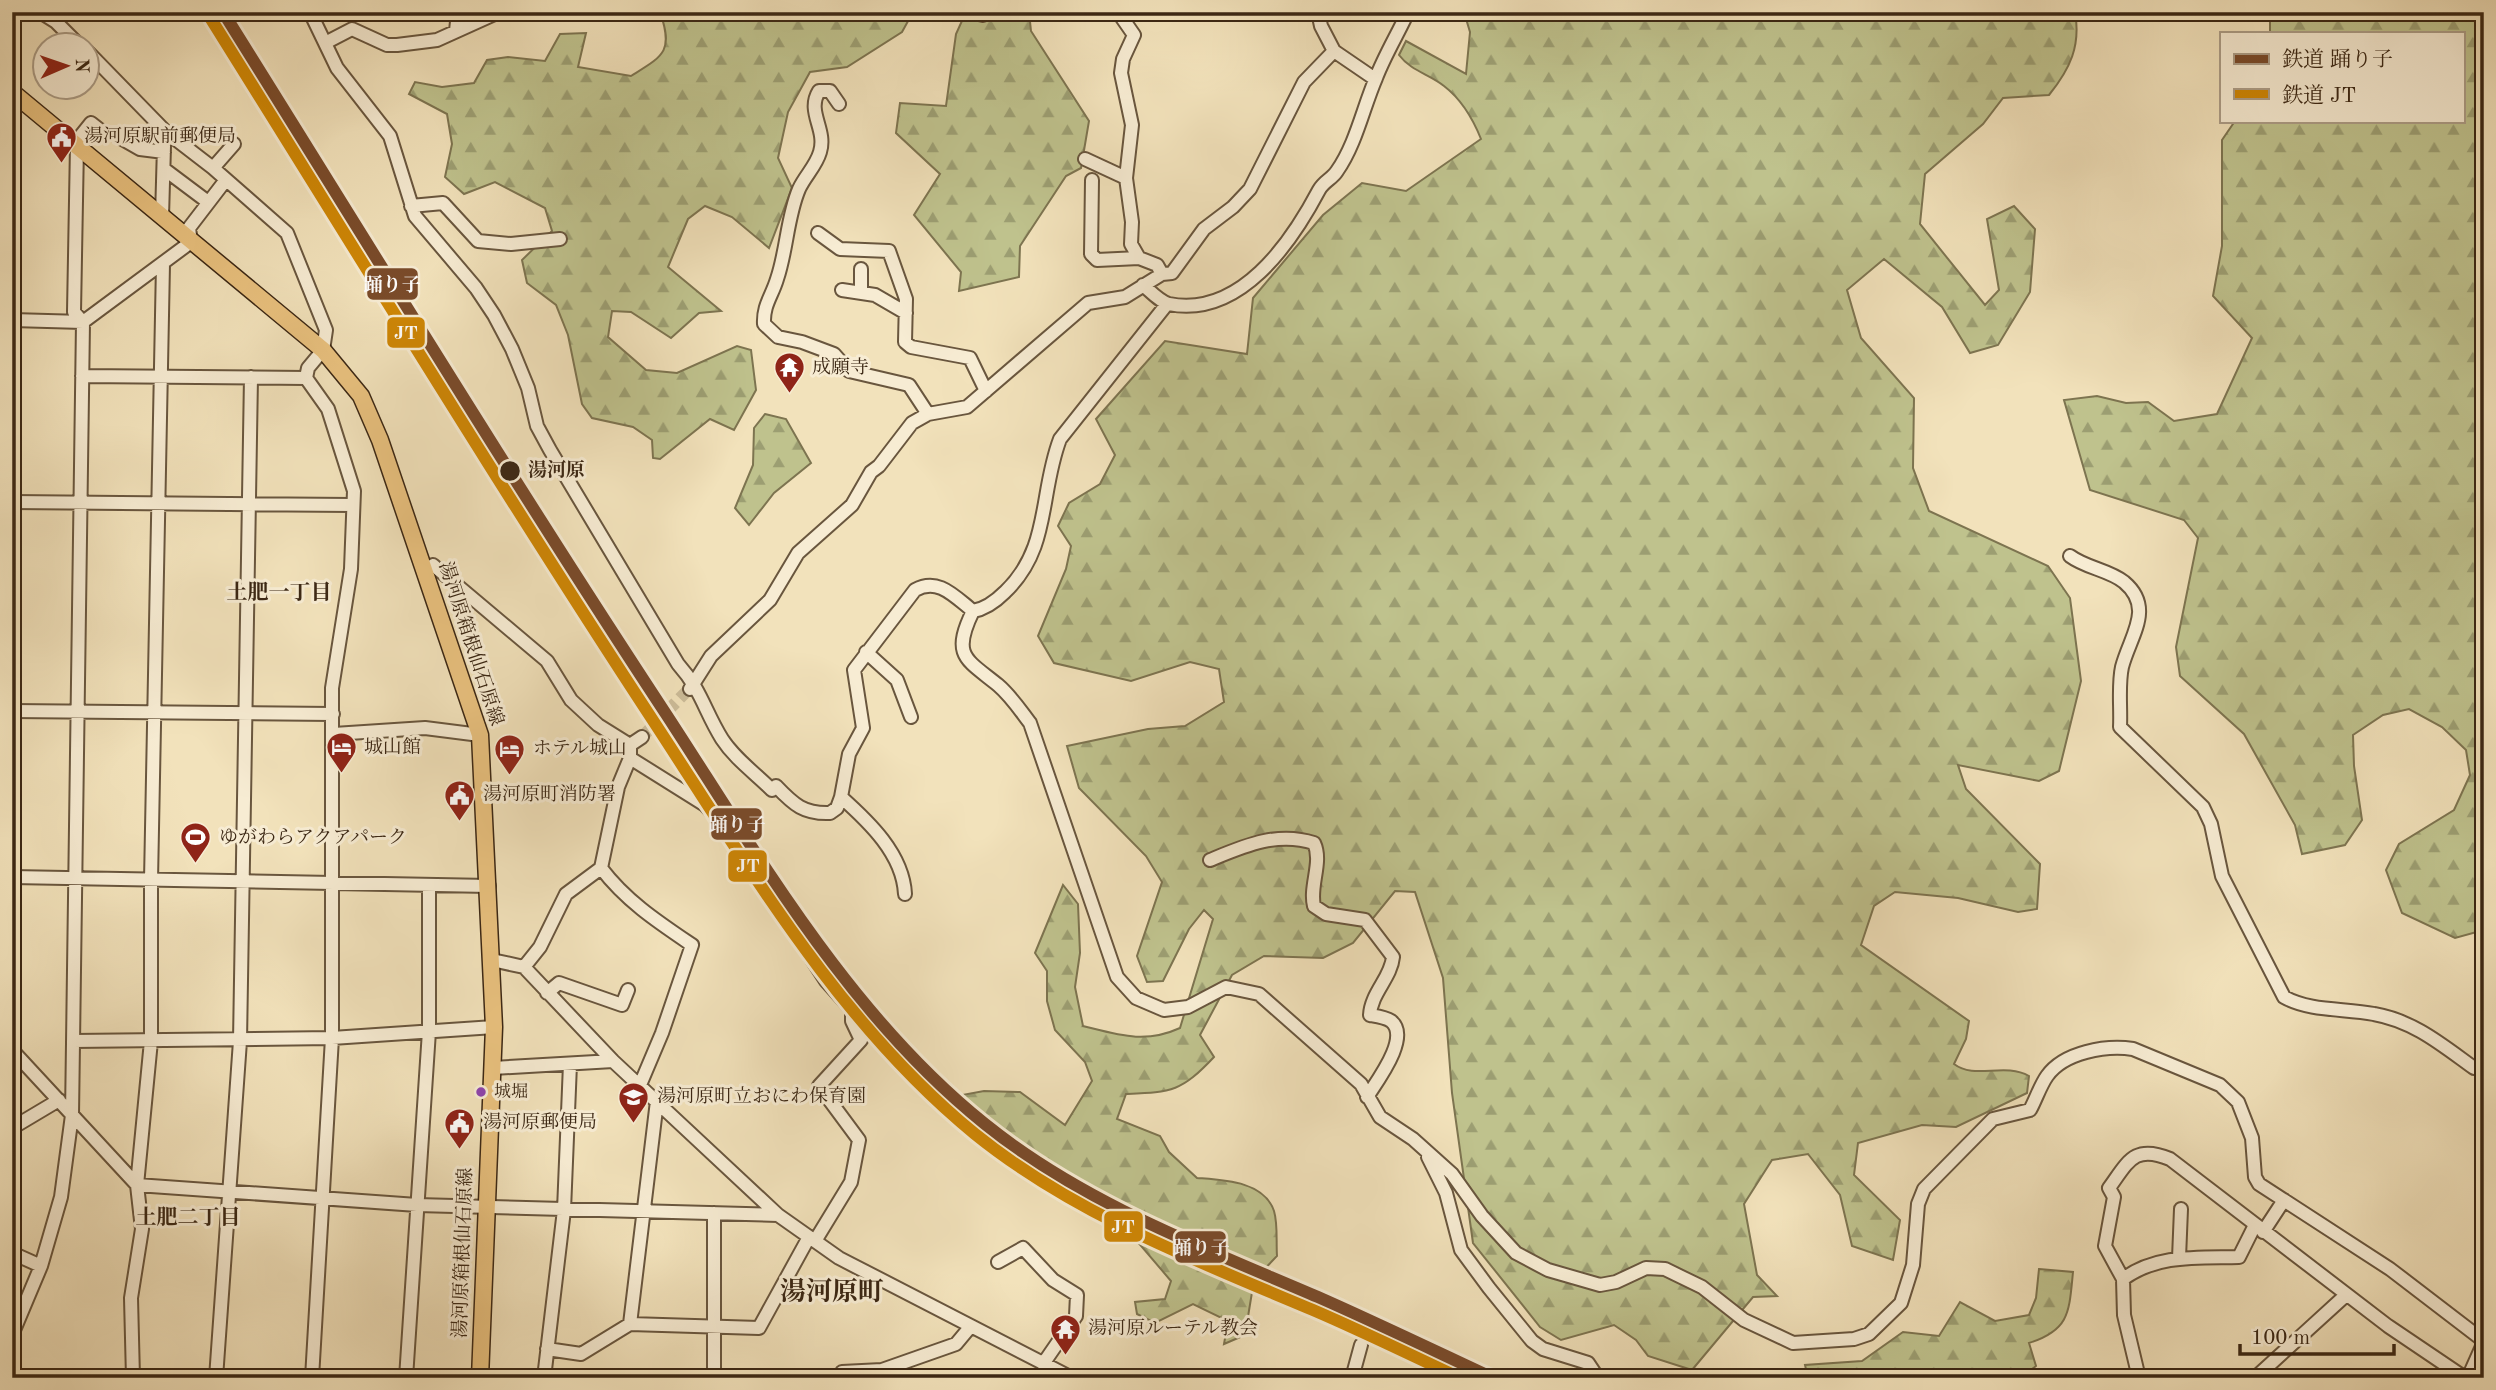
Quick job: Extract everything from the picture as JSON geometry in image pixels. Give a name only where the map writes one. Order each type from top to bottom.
[{"type":"main road","name":"湯河原箱根仙石原線","points":[[12,92],[323,350],[350,381],[373,420],[480,735],[494,1027],[480,1378]]},
{"type":"street","points":[[40,12],[66,32]]},
{"type":"street","points":[[310,12],[337,68],[390,136],[415,216],[476,288],[494,315],[528,388],[537,426],[678,664],[734,755],[772,790],[776,786]]},
{"type":"street","points":[[456,31],[458,12]]},
{"type":"street","points":[[325,43],[352,29],[387,46],[437,40],[499,12]]},
{"type":"street","points":[[970,12],[983,15],[988,12]]},
{"type":"street","points":[[1118,12],[1134,35],[1123,59],[1121,73],[1132,125],[1126,178],[1132,222],[1131,244],[1139,258]]},
{"type":"street","points":[[1318,12],[1321,26],[1334,51],[1375,79]]},
{"type":"street","points":[[1143,285],[1167,304],[1207,303],[1245,286],[1272,260],[1307,217],[1325,180],[1336,174],[1357,130],[1375,79],[1406,16],[1411,12]]},
{"type":"street","points":[[692,686],[711,656],[770,600],[798,553],[852,505],[871,472],[880,466],[897,439],[912,423],[928,414],[967,407],[1088,303],[1125,297],[1162,274],[1171,273],[1204,229],[1233,207],[1250,189],[1304,82],[1334,51]]},
{"type":"street","points":[[102,66],[165,131],[213,168],[287,233],[326,330],[323,350],[308,368],[306,378],[328,409],[354,492],[351,569],[332,688],[332,1038],[312,1378]]},
{"type":"street","points":[[839,104],[830,91],[819,91],[814,100],[813,110],[822,128],[821,151],[796,198],[777,281],[764,307],[764,324],[778,337],[802,342],[834,354],[849,371],[909,385],[928,414]]},
{"type":"street","points":[[12,1335],[41,1266],[61,1197],[72,1115],[83,322],[74,312],[76,144],[92,123],[105,134],[112,133],[140,149],[164,152]]},
{"type":"street","points":[[162,217],[165,131]]},
{"type":"street","points":[[213,168],[234,144]]},
{"type":"street","points":[[1085,159],[1126,178]]},
{"type":"street","points":[[164,169],[208,202]]},
{"type":"street","points":[[1092,180],[1091,254],[1097,260],[1139,258],[1157,265],[1162,274]]},
{"type":"street","points":[[12,320],[83,322],[191,242],[189,228],[225,181]]},
{"type":"street","points":[[411,206],[443,203],[478,240],[511,244],[560,239]]},
{"type":"street","points":[[818,233],[840,249],[889,251],[906,299],[905,342],[911,347],[970,358],[986,391]]},
{"type":"street","points":[[133,1378],[131,1298],[142,1229],[138,1185],[151,1041],[150,880],[163,264]]},
{"type":"street","points":[[861,292],[862,269]]},
{"type":"street","points":[[842,290],[875,295],[906,313]]},
{"type":"street","points":[[765,775],[796,807],[807,812],[830,813],[837,808],[849,754],[863,728],[855,670],[866,652],[915,590],[922,586],[939,586],[972,611],[982,609],[1002,595],[1030,564],[1060,439],[1167,304]]},
{"type":"street","points":[[82,376],[306,378]]},
{"type":"street","points":[[216,1378],[240,1041],[251,377]]},
{"type":"street","points":[[12,502],[353,505]]},
{"type":"street","points":[[2070,556],[2121,580],[2133,591],[2140,603],[2141,615],[2122,669],[2120,727],[2203,807],[2211,824],[2222,876],[2284,998],[2297,1004],[2376,1014],[2418,1027],[2474,1068],[2484,1068]]},
{"type":"street","points":[[433,565],[547,661],[571,700],[598,725],[630,752],[705,805],[726,827],[826,981],[852,1010],[852,1021],[861,1041],[819,1087],[859,1140],[851,1182],[812,1239],[759,1328],[630,1324],[581,1354],[547,1349]]},
{"type":"street","points":[[972,611],[963,642],[967,662],[1004,691],[1030,723],[1117,977],[1128,991],[1148,1004],[1178,1010],[1226,987],[1253,992],[1361,1084],[1380,1117],[1452,1174],[1502,1240],[1516,1252],[1549,1270],[1600,1284],[1646,1268],[1665,1269],[1702,1287],[1755,1326],[1777,1338],[1806,1344],[1854,1339],[1869,1334],[1901,1303],[1913,1265],[1918,1204],[1924,1189],[1993,1119],[2030,1110],[2048,1075],[2059,1065],[2082,1054],[2120,1047],[2133,1049],[2220,1085],[2245,1113],[2252,1138],[2255,1177],[2259,1184],[2390,1269],[2484,1342],[2467,1378],[2346,1295],[2169,1159],[2145,1152],[2132,1156],[2109,1188],[2114,1197],[2105,1246],[2123,1279],[2124,1315],[2139,1378]]},
{"type":"street","points":[[866,652],[897,680],[911,717]]},
{"type":"street","points":[[12,711],[333,714]]},
{"type":"street","points":[[334,734],[425,727],[480,735]]},
{"type":"street","points":[[524,967],[540,947],[566,894],[601,868],[618,787],[630,752],[642,737]]},
{"type":"street","points":[[841,797],[873,826],[904,876],[905,894]]},
{"type":"street","points":[[1210,860],[1262,839],[1304,839],[1314,843],[1317,855],[1311,893],[1314,906],[1326,914],[1365,920],[1393,957],[1392,968],[1370,1006],[1370,1015],[1390,1020],[1395,1025],[1396,1045],[1367,1097]]},
{"type":"street","points":[[601,868],[615,887],[638,908],[692,945],[662,1033],[640,1085]]},
{"type":"street","points":[[12,877],[489,886]]},
{"type":"street","points":[[406,1378],[429,1031],[429,885]]},
{"type":"street","points":[[492,960],[524,967],[613,1061],[778,1215],[839,1258],[1072,1378]]},
{"type":"street","points":[[547,993],[559,983],[622,1005],[628,990]]},
{"type":"street","points":[[73,1041],[332,1038],[494,1027]]},
{"type":"street","points":[[12,1050],[138,1185],[487,1209],[778,1215]]},
{"type":"street","points":[[493,1068],[613,1061]]},
{"type":"street","points":[[544,1378],[564,1210],[570,1064]]},
{"type":"street","points":[[12,1128],[59,1100]]},
{"type":"street","points":[[630,1324],[646,1211],[657,1101]]},
{"type":"street","points":[[1425,1150],[1446,1193],[1461,1250],[1489,1288],[1532,1341],[1543,1349],[1578,1357],[1588,1363],[1598,1378]]},
{"type":"street","points":[[2123,1279],[2140,1267],[2179,1258],[2239,1257],[2284,1200]]},
{"type":"street","points":[[2179,1258],[2181,1209]]},
{"type":"street","points":[[714,1378],[715,1213]]},
{"type":"street","points":[[998,1262],[1023,1248],[1053,1280],[1077,1295],[1076,1316],[1043,1363]]},
{"type":"street","points":[[12,1252],[41,1266]]},
{"type":"street","points":[[2255,1378],[2346,1295]]},
{"type":"street","points":[[842,1378],[842,1372],[882,1370],[956,1344],[971,1326]]},
{"type":"street","points":[[1352,1378],[1361,1345]]},
{"type":"street","points":[[1642,1378],[1650,1378]]},
{"type":"green space","points":[[660,12],[913,12],[902,32],[847,67],[810,72],[788,112],[778,158],[792,188],[769,248],[732,217],[705,206],[688,219],[668,267],[721,311],[699,313],[671,338],[631,312],[612,311],[608,337],[646,370],[677,373],[737,346],[751,350],[756,390],[734,430],[710,419],[660,459],[653,458],[652,440],[633,427],[592,418],[582,404],[568,335],[556,305],[527,283],[522,260],[552,231],[545,208],[495,182],[464,194],[445,177],[452,144],[447,114],[409,94],[415,82],[442,87],[474,83],[487,60],[508,57],[545,61],[560,34],[586,33],[578,67],[631,76],[663,52],[666,36]]},
{"type":"green space","points":[[966,12],[1029,12],[1031,31],[1089,121],[1081,168],[1066,176],[1020,246],[1019,277],[959,291],[961,272],[914,215],[940,174],[896,133],[900,103],[946,106],[956,34]]},
{"type":"green space","points":[[1464,12],[2075,12],[2076,36],[2072,56],[2063,76],[2049,95],[2003,98],[1983,124],[1925,174],[1920,224],[1985,305],[1999,290],[1987,219],[2014,206],[2035,229],[2030,292],[1998,345],[1970,353],[1942,307],[1884,259],[1847,290],[1861,338],[1914,398],[1913,468],[1929,511],[2048,566],[2070,598],[2081,681],[2059,771],[2039,781],[1958,765],[1966,789],[2040,864],[2037,909],[2018,912],[1958,898],[1895,892],[1874,906],[1861,945],[1969,1021],[1966,1039],[1954,1064],[1971,1071],[2019,1072],[2029,1076],[2027,1093],[1956,1127],[1922,1125],[1858,1143],[1854,1175],[1900,1220],[1893,1260],[1852,1246],[1840,1195],[1808,1154],[1772,1160],[1744,1204],[1757,1275],[1777,1296],[1753,1297],[1692,1370],[1648,1356],[1636,1340],[1614,1325],[1561,1340],[1540,1327],[1473,1243],[1452,1093],[1443,978],[1415,892],[1395,891],[1353,943],[1323,958],[1264,956],[1232,975],[1200,1035],[1214,1057],[1193,1077],[1175,1088],[1126,1094],[1117,1119],[1160,1136],[1169,1152],[1197,1178],[1230,1181],[1252,1188],[1269,1201],[1274,1211],[1277,1256],[1254,1280],[1245,1335],[1224,1344],[1228,1321],[1193,1304],[1155,1323],[1137,1314],[1135,1302],[1165,1299],[1171,1281],[1131,1234],[1036,1179],[957,1121],[962,1095],[984,1091],[1020,1092],[1065,1125],[1092,1081],[1085,1062],[1055,1030],[1047,1001],[1047,971],[1035,953],[1063,885],[1078,904],[1080,953],[1075,987],[1083,1026],[1108,1032],[1143,1037],[1180,1028],[1213,919],[1204,910],[1189,929],[1163,981],[1147,982],[1137,956],[1162,882],[1146,856],[1079,788],[1067,746],[1148,729],[1185,726],[1224,702],[1219,669],[1190,662],[1131,681],[1054,663],[1038,636],[1066,569],[1071,546],[1058,526],[1069,503],[1100,484],[1115,455],[1096,419],[1165,341],[1247,354],[1253,298],[1323,215],[1362,183],[1406,191],[1481,139],[1456,97],[1438,82],[1409,65],[1399,55],[1406,41],[1466,74],[1470,32]]},
{"type":"green space","points":[[2270,12],[2484,12],[2484,930],[2455,938],[2402,913],[2386,870],[2399,844],[2454,810],[2470,775],[2466,750],[2442,727],[2409,709],[2383,715],[2353,735],[2354,766],[2362,820],[2345,845],[2302,854],[2295,825],[2244,734],[2180,676],[2176,647],[2198,538],[2184,520],[2090,490],[2064,400],[2097,396],[2126,403],[2148,402],[2174,421],[2217,414],[2252,338],[2213,296],[2222,246],[2222,140],[2234,122],[2464,122],[2464,32],[2270,32]]},
{"type":"green space","points":[[765,414],[786,419],[811,463],[774,493],[749,525],[735,508],[753,465],[754,428]]},
{"type":"green space","points":[[2039,1269],[2073,1272],[2070,1298],[2065,1318],[2060,1325],[2053,1332],[2029,1343],[2036,1366],[2026,1374],[2026,1378],[1808,1378],[1805,1365],[1862,1361],[1903,1332],[1939,1336],[1960,1302],[1995,1321],[2029,1315],[2036,1298]]},
{"type":"tunnel","points":[[642,737],[689,689]]},
{"type":"rail line","name":"踊り子","points":[[223,12],[498,452],[736,823],[810,932],[891,1034],[936,1081],[985,1124],[1023,1152],[1103,1201],[1188,1242],[1340,1307],[1493,1378]]},
{"type":"rail line","name":"JT","points":[[211,19],[486,460],[725,832],[799,941],[881,1043],[926,1090],[975,1134],[1013,1163],[1053,1188],[1138,1234],[1331,1318],[1460,1378]]},
{"type":"place","name":"湯河原駅前郵便局","points":[[61,164]]},
{"type":"place","name":"成願寺","points":[[789,395]]},
{"type":"place","name":"湯河原","points":[[510,471]]},
{"type":"place","name":"城山館","points":[[341,775]]},
{"type":"place","name":"ホテル城山","points":[[510,776]]},
{"type":"place","name":"湯河原町消防署","points":[[460,822]]},
{"type":"place","name":"ゆがわらアクアパーク","points":[[196,865]]},
{"type":"place","name":"城堀","points":[[481,1092]]},
{"type":"place","name":"湯河原町立おにわ保育園","points":[[634,1124]]},
{"type":"place","name":"湯河原郵便局","points":[[460,1150]]},
{"type":"place","name":"湯河原ルーテル教会","points":[[1065,1356]]},
{"type":"district","name":"土肥一丁目","points":[[279,593]]},
{"type":"district","name":"土肥二丁目","points":[[188,1218]]},
{"type":"district","name":"湯河原町","points":[[832,1293]]}]
